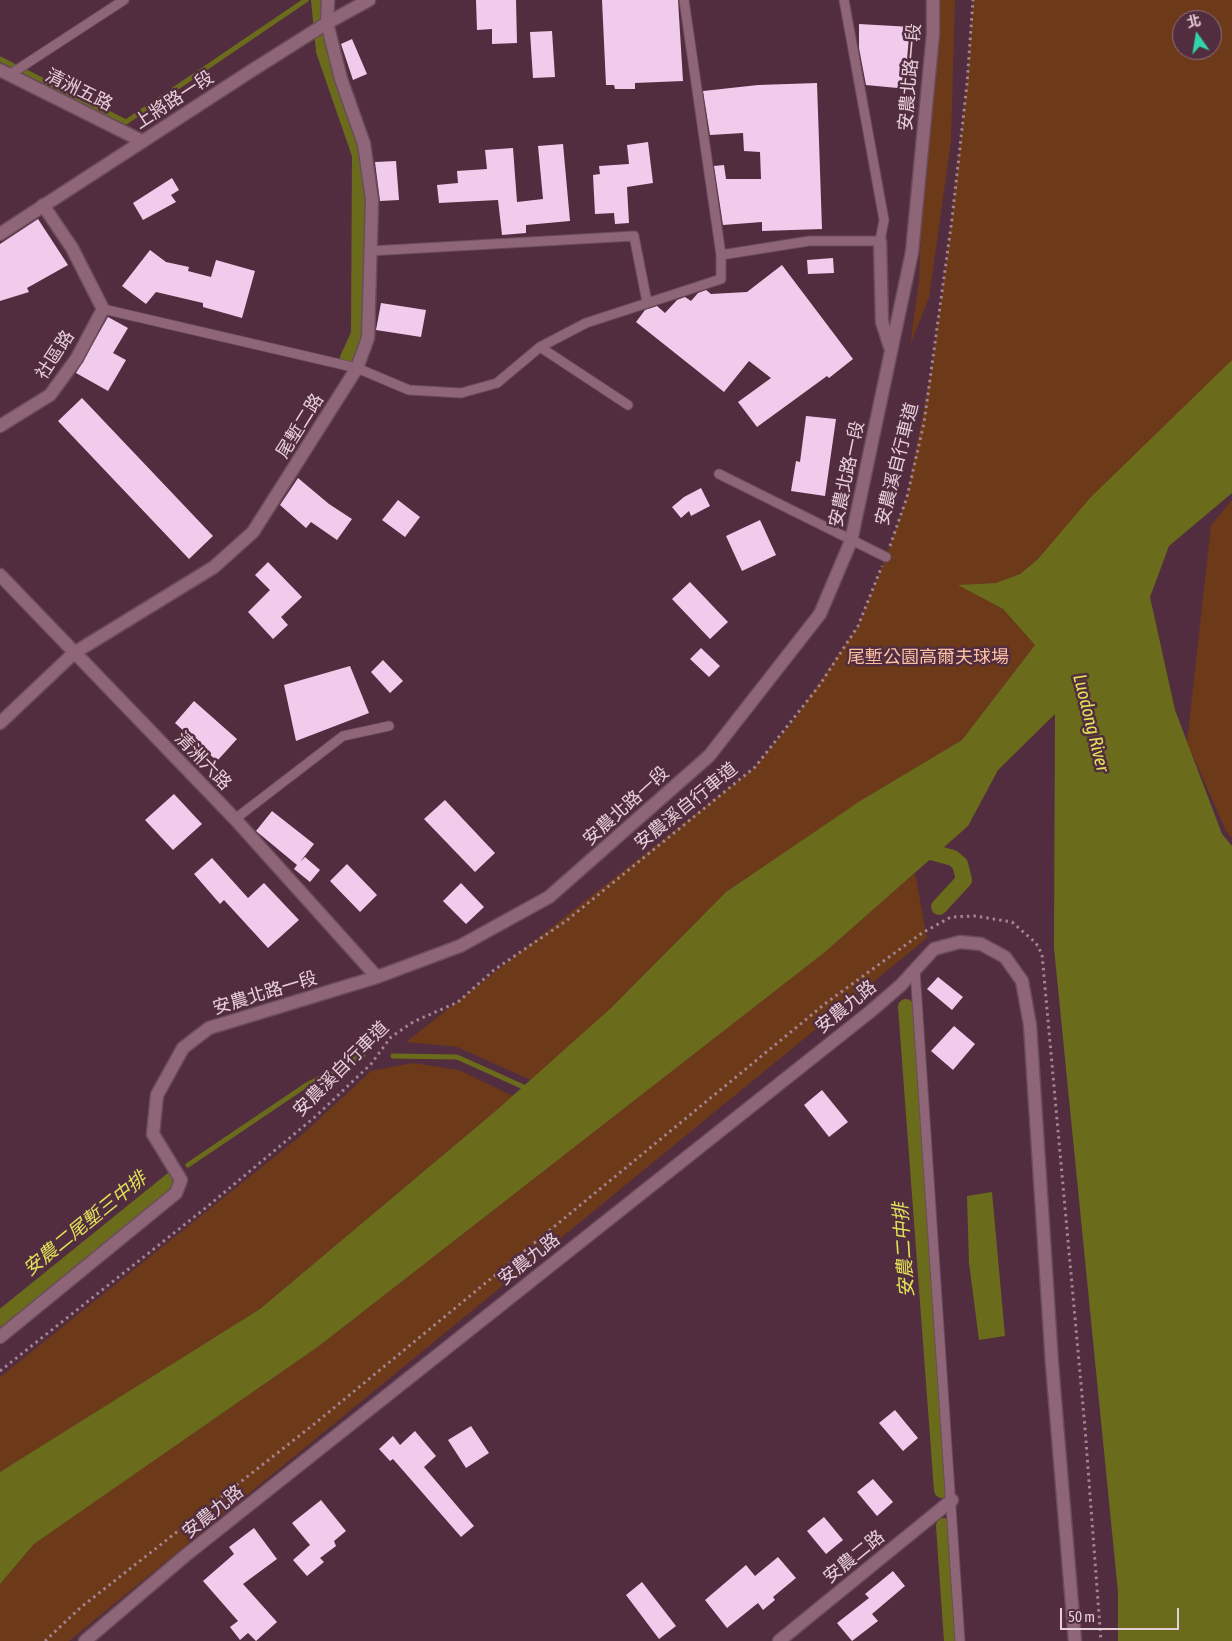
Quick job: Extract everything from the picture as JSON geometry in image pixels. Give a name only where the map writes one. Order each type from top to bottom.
[{"type":"street","name":"尾塹二路","points":[[0,723],[74,654],[214,567],[253,532],[357,368],[368,338],[372,200],[364,144],[341,79],[327,23],[328,0]]},
{"type":"street","name":"上將路一段","points":[[0,234],[327,23],[369,0]]},
{"type":"street","name":"安農北路一段","points":[[0,1337],[176,1193],[180,1180],[153,1134],[158,1095],[183,1048],[209,1028],[377,976],[460,946],[549,898],[709,756],[820,614],[851,541],[890,347],[912,252],[932,34],[933,0]]},
{"type":"street","name":"清洲五路","points":[[4,72],[142,141]]},
{"type":"street","points":[[43,205],[72,248],[102,309]]},
{"type":"street","points":[[880,240],[882,322],[890,347]]},
{"type":"street","name":"社區路","points":[[0,426],[50,395],[77,358],[102,309]]},
{"type":"street","name":"清洲六路","points":[[0,575],[74,654],[235,819],[377,976]]},
{"type":"street","name":"安農九路","points":[[86,1641],[186,1555],[871,1011],[915,970],[934,949],[960,942],[982,944],[1005,957],[1022,981],[1030,1025],[1052,1364],[1075,1641]]},
{"type":"street","name":"安農二路","points":[[779,1641],[952,1500]]},
{"type":"lane","points":[[4,72],[124,0]]},
{"type":"lane","points":[[102,309],[357,368],[410,390],[461,393],[497,383],[540,347],[586,324],[647,302],[721,279],[721,255],[684,0]]},
{"type":"lane","points":[[721,255],[809,242],[880,240],[884,220],[844,0]]},
{"type":"lane","points":[[370,251],[634,236],[647,302]]},
{"type":"lane","points":[[540,347],[628,405]]},
{"type":"lane","points":[[719,474],[851,541],[886,556]]},
{"type":"lane","points":[[235,819],[343,736],[389,726]]},
{"type":"lane","points":[[915,970],[960,1641]]},
{"type":"path","name":"安農溪自行車道","points":[[0,1371],[208,1206],[316,1116],[371,1064],[391,1037],[413,1022],[458,1002],[494,970],[566,921],[755,767],[819,686],[858,626],[886,556],[906,497],[924,423],[953,209],[967,84],[973,0]]},
{"type":"path","points":[[45,1641],[80,1608],[328,1413],[826,1003],[922,933],[951,917],[975,916],[1012,922],[1036,943],[1042,954],[1085,1428],[1101,1641]]},
{"type":"green space","points":[[940,0],[955,0],[951,141],[929,298],[910,345],[919,281],[923,175],[938,41]]},
{"type":"green space","name":"尾塹公園高爾夫球場","points":[[973,0],[1232,0],[1232,361],[1038,559],[1020,574],[996,583],[959,585],[1003,609],[1035,645],[962,740],[860,801],[726,892],[607,1012],[531,1080],[457,1047],[406,1042],[755,767],[795,718],[858,626],[886,557],[907,497],[932,367],[952,219],[967,84]]},
{"type":"green space","points":[[1232,500],[1232,838],[1226,831],[1187,742],[1211,525]]},
{"type":"green space","points":[[915,873],[927,938],[69,1641],[0,1641],[0,1584],[34,1544],[319,1346],[825,952]]},
{"type":"green space","points":[[413,1063],[459,1070],[513,1096],[260,1309],[0,1472],[0,1377],[303,1134],[371,1071]]},
{"type":"water","name":"Luodong River","points":[[1232,360],[1232,493],[1169,546],[1150,597],[1175,710],[1222,834],[1232,846],[1232,1641],[1118,1641],[1118,1592],[1054,948],[1055,714],[998,770],[968,826],[825,952],[319,1346],[34,1544],[0,1584],[0,1472],[260,1309],[499,1108],[611,1008],[726,892],[860,801],[962,740],[1035,645],[1003,609],[958,585],[996,583],[1020,574],[1038,559],[1090,498]]},
{"type":"water","points":[[992,1192],[1005,1336],[979,1340],[969,1263],[967,1196]]},
{"type":"building","points":[[476,0],[516,0],[517,43],[492,44],[492,29],[477,30]]},
{"type":"building","points":[[602,0],[678,0],[683,81],[635,83],[635,89],[615,89],[614,85],[606,85]]},
{"type":"building","points":[[859,24],[912,27],[908,89],[866,85],[859,48]]},
{"type":"building","points":[[552,31],[555,77],[533,78],[530,32]]},
{"type":"building","points":[[352,39],[367,74],[353,80],[341,44]]},
{"type":"building","points":[[817,83],[822,229],[762,231],[762,222],[723,225],[714,166],[724,165],[726,179],[761,179],[760,152],[744,151],[743,133],[710,135],[703,91],[758,85]]},
{"type":"building","points":[[648,142],[653,183],[627,187],[629,223],[615,224],[614,213],[595,214],[593,175],[600,174],[599,166],[629,164],[627,145]]},
{"type":"building","points":[[563,144],[570,221],[526,225],[526,233],[502,235],[498,200],[439,203],[437,185],[458,183],[457,171],[487,169],[485,150],[513,148],[517,202],[543,199],[538,146]]},
{"type":"building","points":[[396,161],[399,200],[380,201],[375,162]]},
{"type":"building","points":[[172,178],[179,190],[171,195],[176,202],[143,220],[133,203]]},
{"type":"building","points":[[38,219],[68,265],[27,288],[29,292],[0,301],[0,244]]},
{"type":"building","points":[[150,250],[166,262],[189,267],[188,271],[211,277],[216,260],[255,271],[242,318],[203,307],[203,303],[156,292],[146,304],[122,286]]},
{"type":"building","points":[[833,258],[834,273],[808,274],[807,260]]},
{"type":"building","points":[[782,265],[853,359],[829,378],[827,376],[757,427],[738,402],[771,378],[749,361],[724,392],[636,322],[645,310],[657,306],[665,313],[677,300],[685,297],[691,301],[698,293],[706,290],[711,294],[747,292]]},
{"type":"building","points":[[381,303],[426,310],[421,337],[376,330]]},
{"type":"building","points":[[108,317],[128,328],[113,353],[126,360],[108,391],[76,373]]},
{"type":"building","points":[[82,398],[213,536],[189,559],[58,421]]},
{"type":"building","points":[[806,416],[836,419],[825,496],[791,491],[796,461],[800,462]]},
{"type":"building","points":[[298,478],[329,504],[352,519],[337,540],[311,522],[306,528],[280,505]]},
{"type":"building","points":[[701,488],[710,506],[691,516],[689,511],[681,518],[672,507],[684,497]]},
{"type":"building","points":[[398,500],[420,517],[405,537],[382,520]]},
{"type":"building","points":[[760,520],[776,555],[742,571],[726,536]]},
{"type":"building","points":[[268,562],[302,597],[281,617],[288,625],[273,639],[248,612],[270,590],[255,575]]},
{"type":"building","points":[[690,582],[728,622],[710,639],[672,599]]},
{"type":"building","points":[[701,648],[720,666],[709,677],[690,659]]},
{"type":"building","points":[[383,660],[403,681],[390,693],[371,672]]},
{"type":"building","points":[[350,666],[369,713],[296,741],[284,685]]},
{"type":"building","points":[[194,701],[237,739],[217,761],[175,723]]},
{"type":"building","points":[[174,794],[202,824],[173,850],[145,820]]},
{"type":"building","points":[[445,800],[495,853],[475,872],[424,819]]},
{"type":"building","points":[[272,811],[314,844],[300,862],[305,857],[320,870],[310,882],[294,869],[297,865],[256,831]]},
{"type":"building","points":[[212,858],[248,898],[264,883],[299,920],[268,948],[224,900],[220,904],[194,874]]},
{"type":"building","points":[[347,864],[377,895],[360,912],[330,881]]},
{"type":"building","points":[[461,883],[484,907],[466,924],[443,901]]},
{"type":"building","points":[[938,977],[963,997],[952,1010],[927,989]]},
{"type":"building","points":[[954,1026],[975,1044],[953,1070],[931,1051]]},
{"type":"building","points":[[822,1090],[848,1122],[829,1137],[804,1105]]},
{"type":"building","points":[[895,1410],[918,1438],[903,1451],[879,1423]]},
{"type":"building","points":[[471,1426],[489,1453],[466,1468],[448,1440]]},
{"type":"building","points":[[415,1431],[436,1456],[424,1467],[474,1526],[461,1537],[393,1459],[390,1461],[379,1449],[393,1436],[400,1445]]},
{"type":"building","points":[[873,1479],[893,1502],[877,1516],[857,1492]]},
{"type":"building","points":[[321,1500],[346,1531],[334,1541],[336,1546],[320,1558],[324,1562],[307,1576],[293,1560],[310,1545],[292,1523]]},
{"type":"building","points":[[824,1517],[843,1540],[826,1554],[807,1531]]},
{"type":"building","points":[[254,1528],[277,1559],[243,1584],[277,1622],[256,1641],[248,1633],[240,1640],[230,1627],[238,1621],[203,1581],[234,1554],[229,1547]]},
{"type":"building","points":[[778,1557],[796,1578],[773,1597],[775,1600],[763,1610],[758,1603],[727,1628],[705,1600],[746,1565],[755,1576]]},
{"type":"building","points":[[893,1571],[905,1586],[872,1614],[878,1621],[852,1641],[837,1623],[869,1598],[865,1594]]},
{"type":"building","points":[[642,1582],[676,1626],[659,1639],[626,1595]]},
{"type":"waterway","points":[[0,59],[126,122],[306,0]]},
{"type":"waterway","points":[[319,0],[324,51],[360,155],[359,334],[348,358]]},
{"type":"waterway","name":"安農二中排","points":[[918,846],[920,849],[953,858],[960,864],[964,880],[939,907]]},
{"type":"waterway","name":"安農二中排","points":[[906,1007],[942,1490]]},
{"type":"waterway","points":[[188,1165],[305,1086],[363,1055]]},
{"type":"waterway","points":[[393,1056],[457,1057],[528,1089]]},
{"type":"waterway","name":"安農二尾塹三中排","points":[[0,1319],[172,1180]]},
{"type":"waterway","name":"安農二中排","points":[[944,1526],[952,1641]]}]
